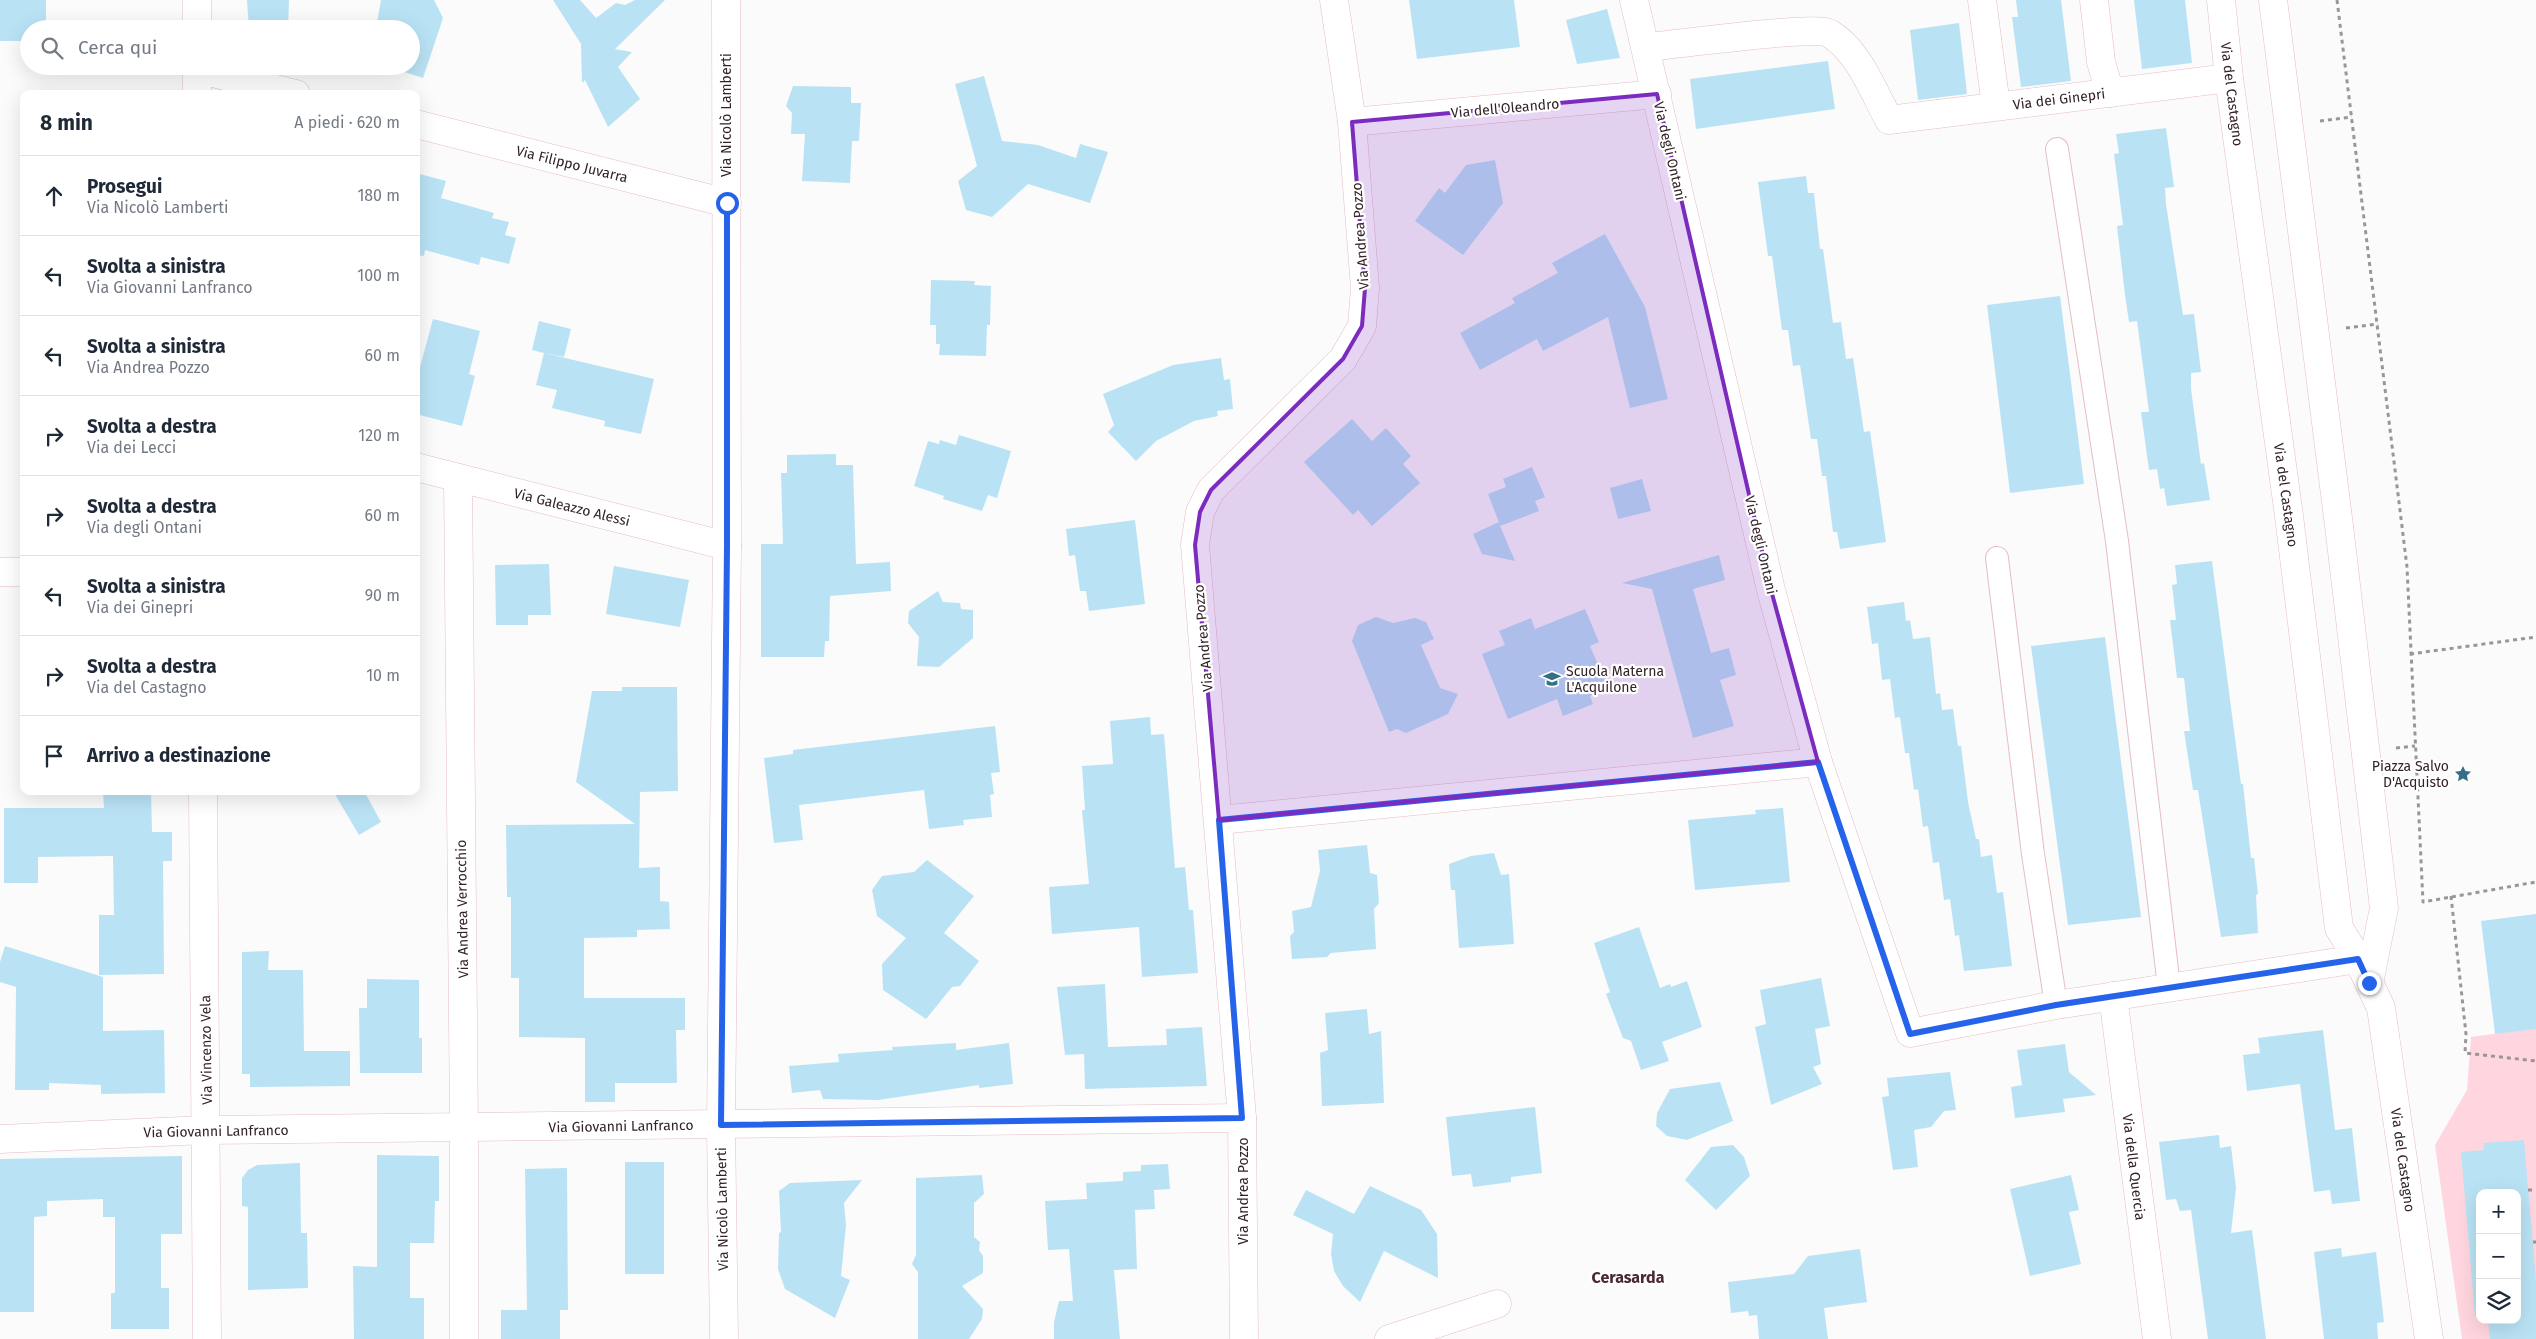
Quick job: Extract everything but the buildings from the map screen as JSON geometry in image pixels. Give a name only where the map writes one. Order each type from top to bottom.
[{"type":"street","points":[[197,0],[197,20]]},
{"type":"street","name":"Via Nicolò Lamberti","points":[[724,1339],[721,1125],[727,546],[726,0]]},
{"type":"street","name":"Via Andrea Pozzo","points":[[1244,1339],[1242,1118],[1195,545],[1200,512],[1211,490],[1343,360],[1362,326],[1365,288],[1352,122],[1334,0]]},
{"type":"street","name":"Via degli Ontani","points":[[1634,0],[1647,47],[1771,590],[1818,762],[1910,1034],[2056,1005]]},
{"type":"street","points":[[1982,0],[1996,106]]},
{"type":"street","points":[[2094,0],[2102,62],[2110,93]]},
{"type":"street","name":"Via del Castagno","points":[[2221,0],[2229,78],[2288,506],[2339,928],[2358,959],[2381,1008],[2430,1339]]},
{"type":"street","points":[[2273,0],[2337,504],[2384,908],[2369,983]]},
{"type":"street","name":"Via dei Ginepri","points":[[1647,47],[1800,31],[1828,32],[1852,52],[1889,120],[2229,78]]},
{"type":"street","points":[[197,76],[274,90]]},
{"type":"street","name":"Via dell'Oleandro","points":[[1352,122],[1657,94]]},
{"type":"street","name":"Via Filippo Juvarra","points":[[420,125],[727,203]]},
{"type":"street","points":[[2057,149],[2117,540],[2169,987]]},
{"type":"street","name":"Via Galeazzo Alessi","points":[[420,468],[727,546]]},
{"type":"street","name":"Via Andrea Verrocchio","points":[[458,478],[464,1339]]},
{"type":"street","points":[[1996,558],[2033,854],[2056,1005],[2358,959]]},
{"type":"street","points":[[0,572],[20,572]]},
{"type":"street","points":[[1219,820],[1818,762]]},
{"type":"street","name":"Via Vincenzo Vela","points":[[203,795],[207,1339]]},
{"type":"street","name":"Via della Quercia","points":[[2113,996],[2157,1339]]},
{"type":"street","name":"Via Giovanni Lanfranco","points":[[0,1139],[206,1130],[1242,1118]]},
{"type":"street","points":[[1389,1339],[1497,1304]]},
{"type":"path","points":[[2337,0],[2407,567],[2423,902],[2536,882]]},
{"type":"path","points":[[2334,120],[2352,117]]},
{"type":"path","points":[[2363,326],[2378,324]]},
{"type":"path","points":[[2410,654],[2536,637]]},
{"type":"path","points":[[2392,748],[2415,746]]},
{"type":"path","points":[[2452,896],[2466,1034],[2465,1053],[2536,1061]]},
{"type":"path","points":[[2528,1190],[2536,1190]]},
{"type":"highlighted area","points":[[1657,94],[1771,590],[1818,762],[1219,820],[1195,545],[1200,512],[1211,490],[1343,359],[1362,326],[1365,288],[1352,122]]},
{"type":"shaded area","points":[[2536,1028],[2536,1339],[2462,1339],[2435,1145],[2467,1090],[2471,1037]]},
{"type":"place","name":"Scuola Materna L'Acquilone","points":[[1552,679]]},
{"type":"place","name":"Piazza Salvo D'Acquisto","points":[[2463,774]]},
{"type":"district","name":"Cerasarda","points":[[1628,1277]]},
{"type":"route","points":[[727,203],[727,546],[721,1125],[1242,1118],[1219,820],[1818,762],[1910,1034],[2056,1005],[2358,959],[2369,983]]}]
